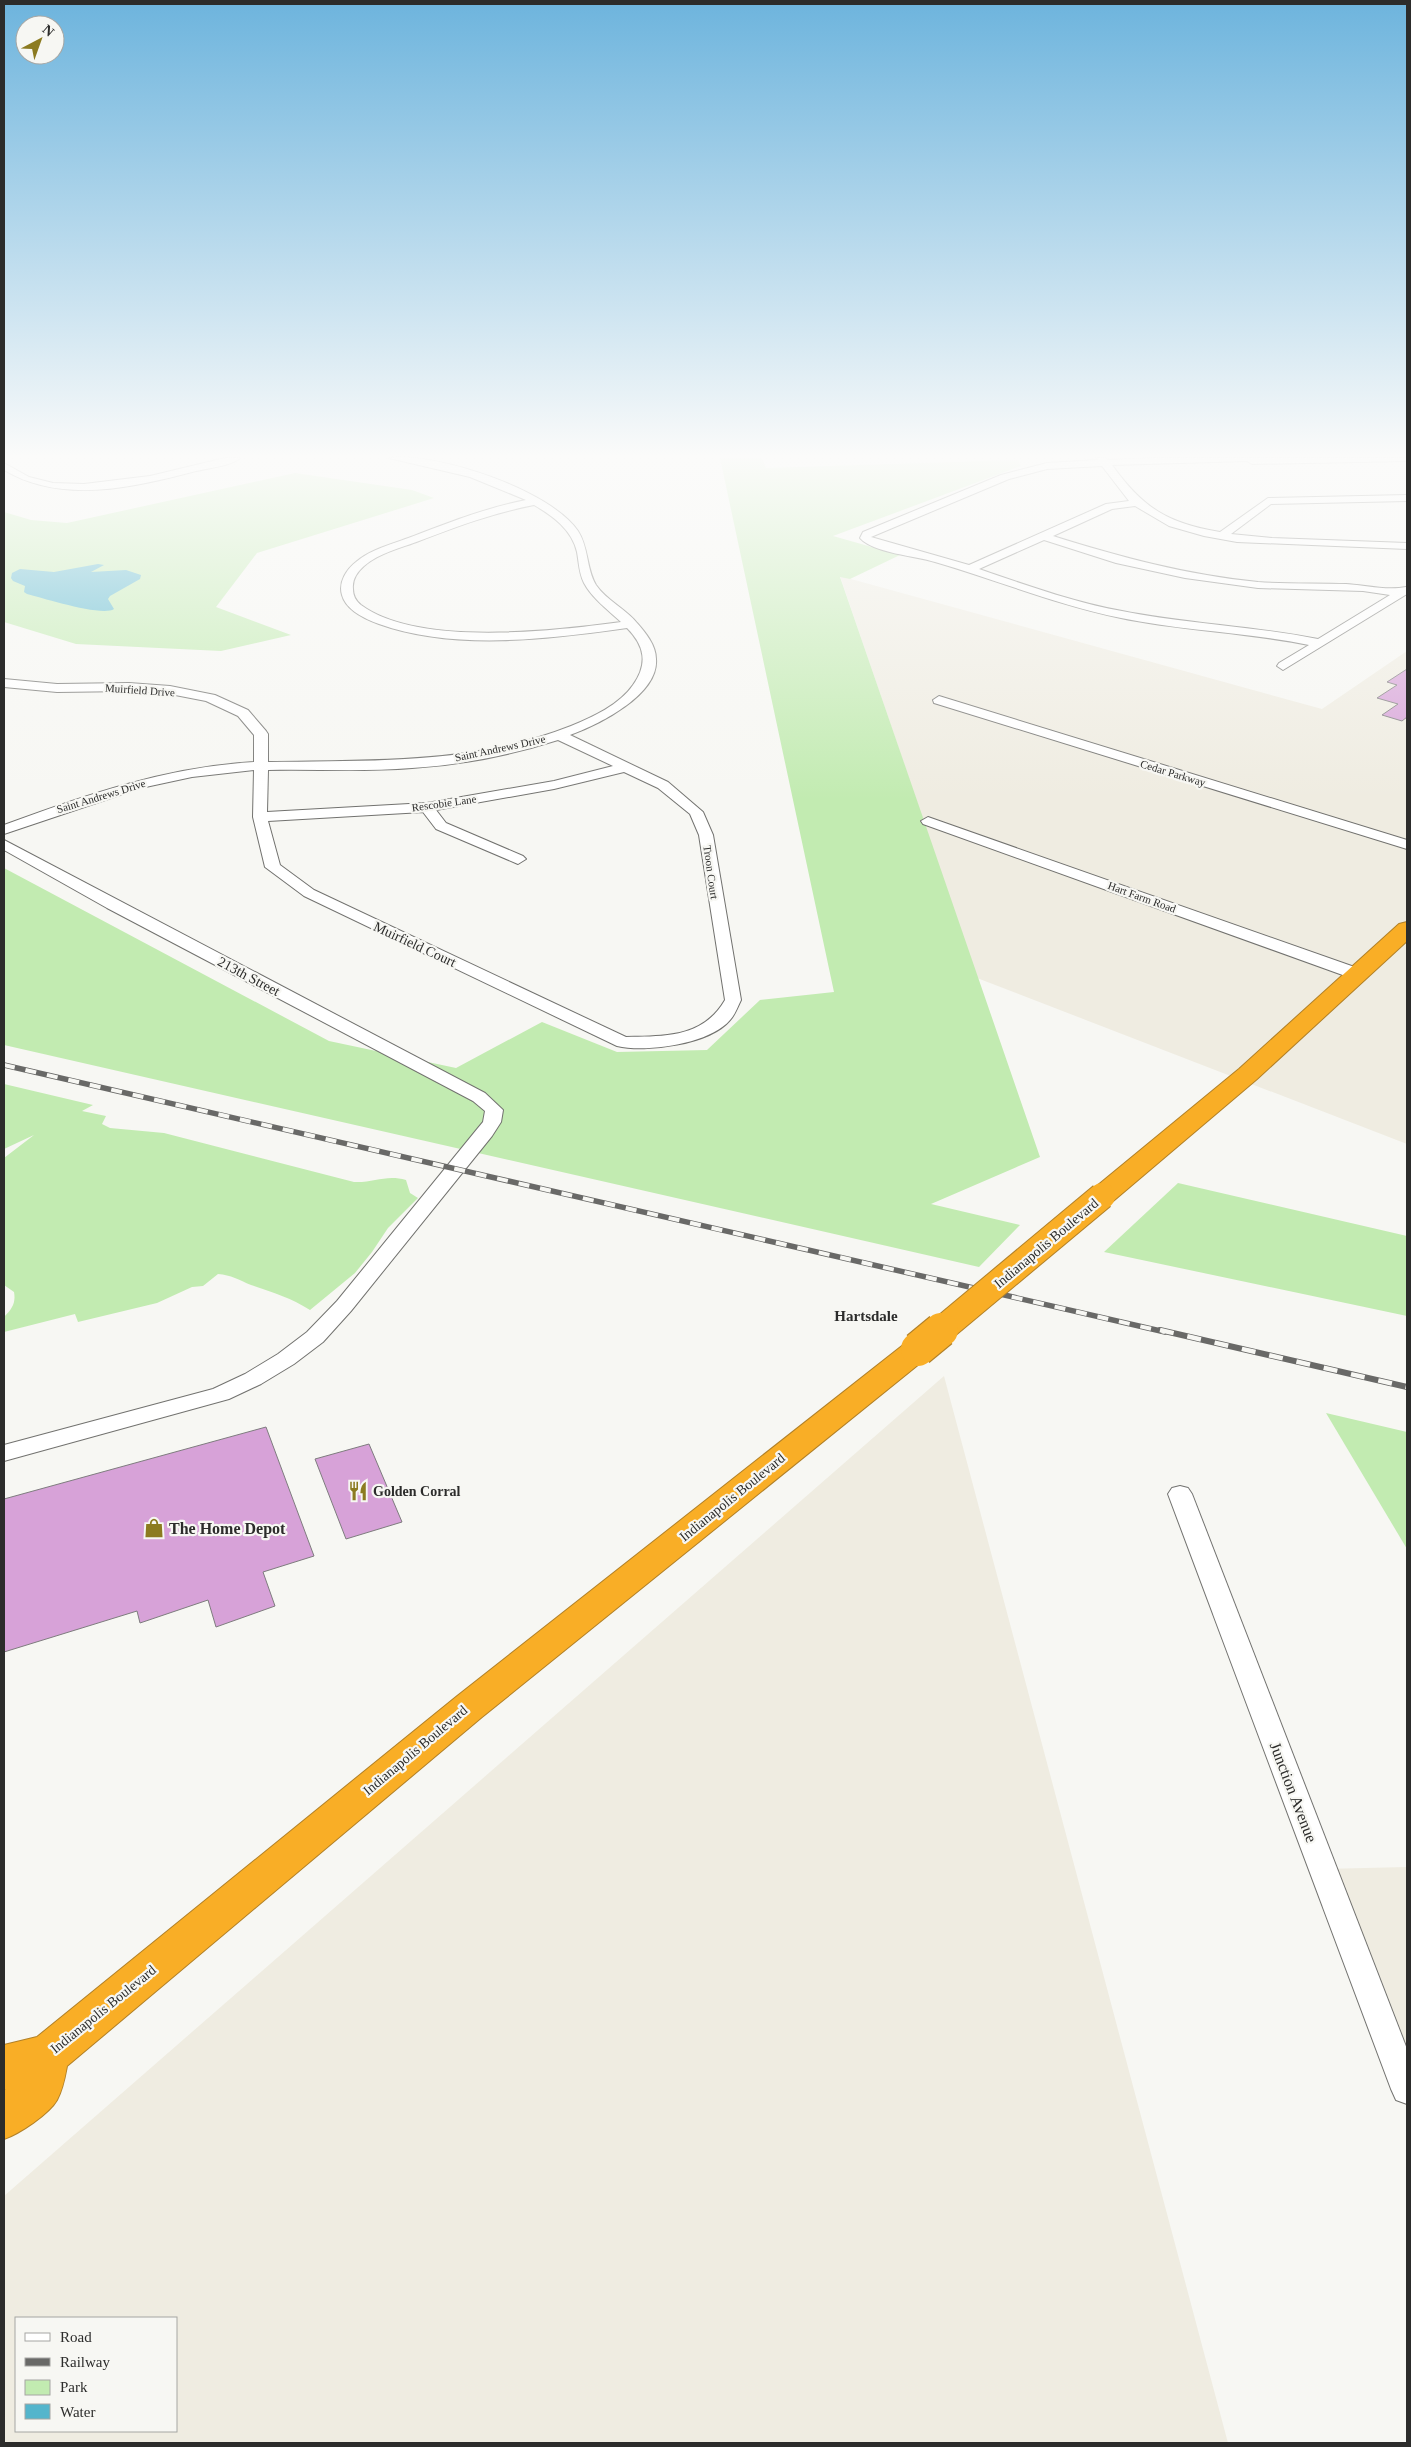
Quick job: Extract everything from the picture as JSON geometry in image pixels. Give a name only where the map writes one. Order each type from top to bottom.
[{"type":"highway","name":"Indianapolis Boulevard","points":[[4,2070],[12,2062],[47,2055],[468,1706],[918,1349],[1248,1074],[1407,929]]},
{"type":"highway","name":"Indianapolis Boulevard","points":[[4,2118],[40,2087],[47,2055]]},
{"type":"street","points":[[352,572],[346,584],[347,596],[356,607],[377,618],[416,630],[464,635],[579,632],[632,624]]},
{"type":"street","name":"Saint Andrews Drive","points":[[4,830],[64,807],[130,786],[192,773],[262,766],[394,765],[438,761],[479,755],[559,735],[613,709],[637,690],[644,679],[650,652],[645,640],[632,624],[609,605],[591,586],[586,572]]},
{"type":"street","points":[[979,572],[1041,595],[1116,613],[1204,628],[1289,636],[1319,643]]},
{"type":"street","points":[[1173,572],[1258,585],[1404,591]]},
{"type":"street","points":[[1283,666],[1404,591]]},
{"type":"street","name":"Muirfield Drive","points":[[4,684],[57,688],[129,687],[170,690],[210,698],[243,713],[261,734],[262,766]]},
{"type":"street","name":"Cedar Parkway","points":[[939,700],[1407,845]]},
{"type":"street","name":"Troon Court","points":[[559,735],[663,785],[696,812],[706,835],[721,938],[733,1000],[723,1018],[692,1036],[672,1041],[658,1041]]},
{"type":"street","name":"Muirfield Court","points":[[262,766],[260,817],[273,867],[309,893],[623,1042],[658,1041]]},
{"type":"street","name":"Rescobie Lane","points":[[260,817],[428,807],[554,785],[626,767]]},
{"type":"street","points":[[428,807],[441,826],[518,859]]},
{"type":"street","name":"Hart Farm Road","points":[[928,821],[1357,974]]},
{"type":"street","name":"213th Street","points":[[4,844],[121,909],[479,1097],[494,1110],[492,1122],[485,1132],[344,1306],[306,1346],[253,1379],[221,1394],[4,1453]]},
{"type":"street","name":"Junction Avenue","points":[[1180,1494],[1407,2089]]},
{"type":"shaded area","points":[[840,576],[1322,709],[1407,651],[1407,1144],[977,978]]},
{"type":"shaded area","points":[[944,1376],[1228,2443],[4,2443],[4,2196]]},
{"type":"shaded area","points":[[1407,1867],[1407,2089],[1323,1869]]},
{"type":"green space","points":[[4,572],[242,572],[216,607],[291,635],[221,651],[76,644],[4,622]]},
{"type":"green space","points":[[744,572],[864,572],[850,579],[840,577],[1040,1157],[931,1204],[1020,1225],[979,1267],[4,1045],[4,868],[329,1041],[456,1068],[542,1022],[617,1052],[707,1050],[760,1000],[834,992]]},
{"type":"green space","points":[[4,1084],[93,1105],[82,1111],[106,1116],[102,1124],[110,1128],[164,1133],[354,1182],[399,1178],[406,1180],[410,1193],[418,1198],[388,1228],[355,1273],[310,1310],[281,1296],[218,1274],[203,1286],[192,1287],[157,1303],[78,1322],[75,1314],[4,1332],[4,1317],[13,1306],[14,1292],[4,1285],[4,1158],[34,1135],[4,1149]]},
{"type":"green space","points":[[1178,1183],[1407,1236],[1407,1316],[1104,1252]]},
{"type":"green space","points":[[1326,1413],[1407,1432],[1407,1549]]},
{"type":"water","points":[[133,572],[141,575],[140,579],[110,596],[108,599],[114,609],[98,611],[58,603],[27,594],[24,592],[25,586],[13,581],[11,578],[12,573]]},
{"type":"building","points":[[1407,669],[1407,717],[1402,721],[1382,715],[1398,704],[1377,698],[1397,685],[1387,682]]},
{"type":"building","name":"The Home Depot","points":[[266,1427],[314,1556],[263,1572],[275,1606],[216,1627],[208,1600],[140,1623],[137,1611],[4,1652],[4,1499]]},
{"type":"building","name":"Golden Corral","points":[[369,1444],[402,1522],[346,1539],[315,1459]]},
{"type":"railway","points":[[4,1065],[1165,1332]]},
{"type":"railway","points":[[1160,1330],[1407,1387]]},
{"type":"place","name":"Golden Corral","points":[[358,1491]]},
{"type":"place","name":"The Home Depot","points":[[154,1528]]},
{"type":"district","name":"Hartsdale","points":[[866,1316]]}]
